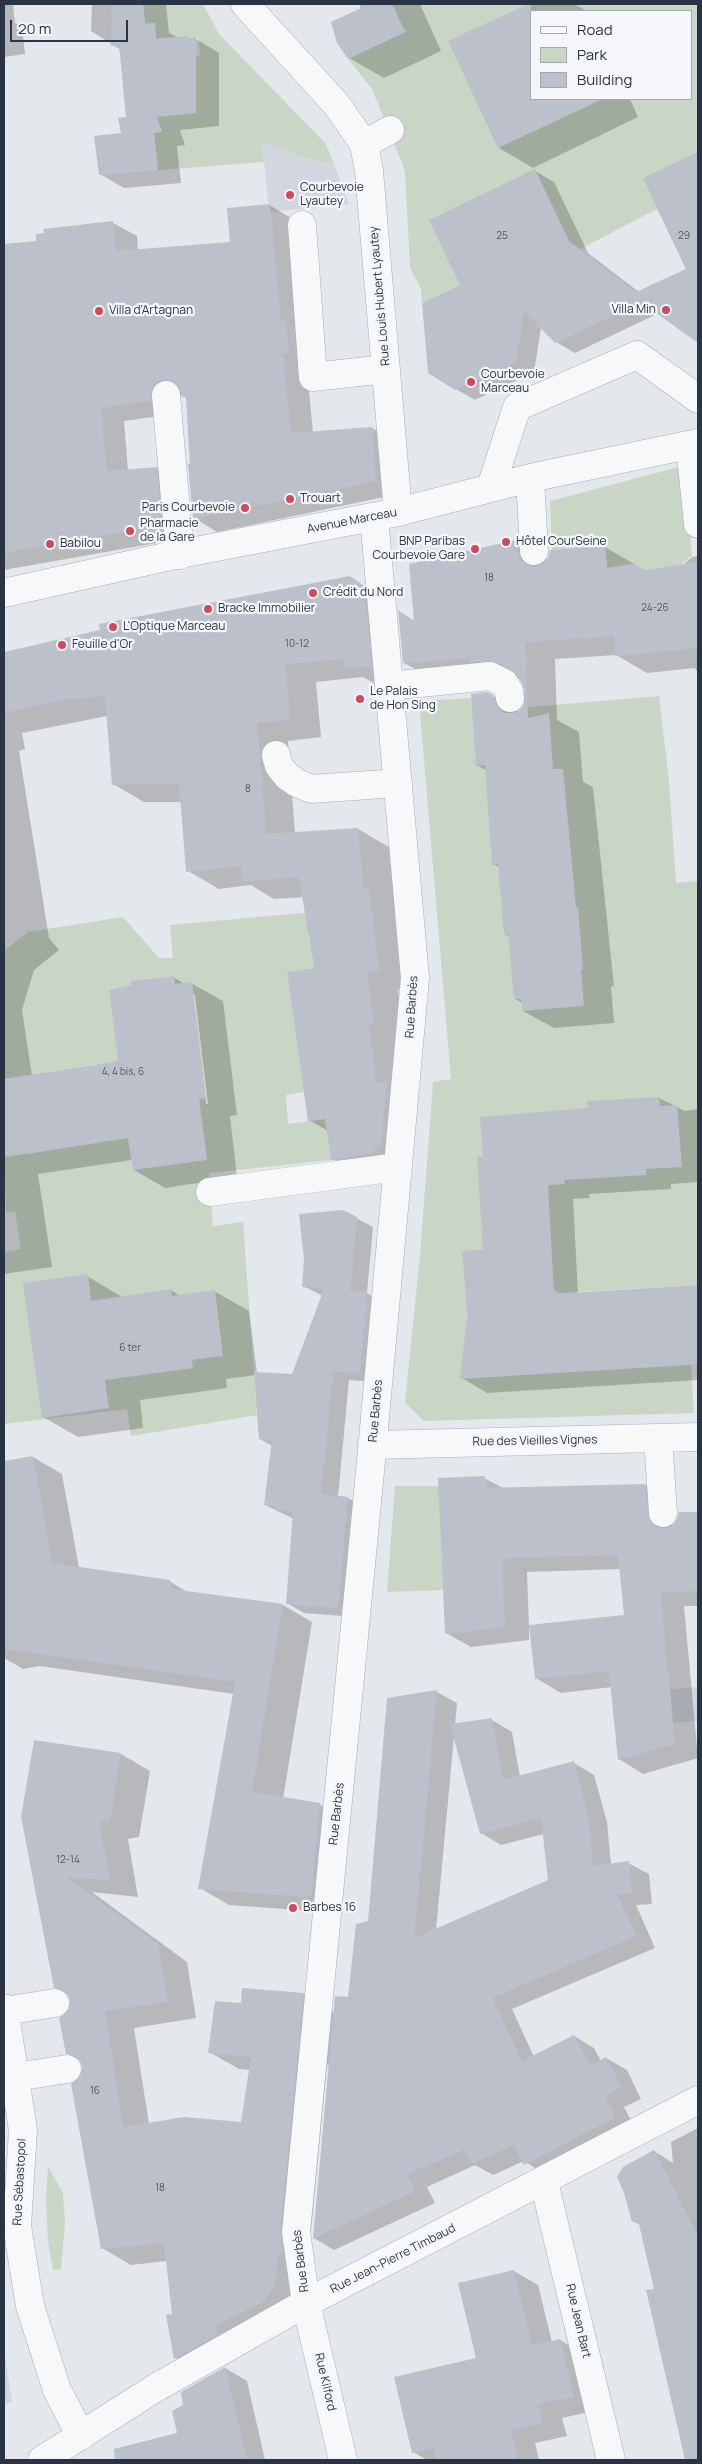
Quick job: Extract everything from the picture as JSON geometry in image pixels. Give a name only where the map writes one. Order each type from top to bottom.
[{"type":"street","name":"Rue Louis Hubert Lyautey","points":[[245,4],[336,104],[357,131],[364,144],[369,170],[386,369],[386,514]]},
{"type":"street","points":[[364,144],[390,130]]},
{"type":"street","points":[[302,226],[313,377],[386,369]]},
{"type":"street","points":[[491,488],[517,407],[612,366],[637,356],[698,399]]},
{"type":"street","points":[[166,395],[180,555]]},
{"type":"street","points":[[694,444],[698,524]]},
{"type":"street","name":"Avenue Marceau","points":[[4,593],[180,555],[386,514],[530,478],[694,444]]},
{"type":"street","points":[[530,478],[534,551]]},
{"type":"street","name":"Rue Barbès","points":[[306,2303],[296,2232],[415,978],[389,686],[386,514]]},
{"type":"street","points":[[389,686],[490,676],[504,683],[509,691],[510,698]]},
{"type":"street","points":[[276,755],[278,766],[287,776],[311,789],[398,783]]},
{"type":"street","points":[[210,1192],[398,1166]]},
{"type":"street","name":"Rue des Vieilles Vignes","points":[[372,1445],[698,1437]]},
{"type":"street","points":[[658,1438],[663,1513]]},
{"type":"street","points":[[4,2010],[55,2003]]},
{"type":"street","name":"Rue Sébastopol","points":[[4,2010],[23,2130],[17,2226],[30,2306],[58,2390],[63,2451]]},
{"type":"street","points":[[16,2078],[67,2070]]},
{"type":"street","name":"Rue Jean-Pierre Timbaud","points":[[63,2451],[157,2388],[306,2303],[544,2182],[698,2100]]},
{"type":"street","name":"Rue Jean Bart","points":[[544,2182],[611,2460]]},
{"type":"street","name":"Rue Kilford","points":[[306,2303],[343,2460]]},
{"type":"shaded area","points":[[262,140],[309,159],[334,164],[349,204],[269,212]]},
{"type":"shaded area","points":[[698,1687],[698,1721],[673,1723],[670,1689]]},
{"type":"shaded area","points":[[4,2351],[12,2401],[4,2405]]},
{"type":"green space","points":[[143,4],[203,4],[219,34],[326,144],[334,164],[309,159],[262,141],[264,162],[158,170],[154,133],[156,117],[182,58],[200,55],[198,38],[187,38],[187,36],[156,39],[155,23],[145,24]]},
{"type":"green space","points":[[392,4],[698,4],[698,262],[686,269],[657,209],[580,249],[469,302],[460,285],[422,303],[421,289],[410,268],[405,171],[372,89],[348,59],[407,31],[404,30]]},
{"type":"green space","points":[[683,466],[692,555],[681,565],[646,570],[633,564],[607,568],[605,546],[552,550],[550,501]]},
{"type":"green space","points":[[659,696],[669,781],[676,883],[698,881],[698,1285],[559,1293],[538,1276],[534,1243],[462,1251],[467,1314],[461,1372],[468,1378],[691,1365],[694,1413],[424,1421],[405,1403],[420,1255],[433,1082],[451,1079],[419,701],[471,698],[473,712]]},
{"type":"green space","points":[[314,912],[308,935],[314,968],[287,972],[304,1092],[286,1095],[288,1124],[325,1119],[331,1160],[209,1173],[213,1226],[243,1222],[257,1415],[131,1436],[127,1409],[4,1424],[4,1252],[21,1249],[15,1211],[6,1213],[4,1145],[8,1144],[27,1154],[97,1143],[130,1133],[128,1139],[133,1170],[207,1159],[199,1099],[206,1097],[192,982],[175,984],[173,976],[131,981],[131,985],[109,990],[117,1052],[121,1057],[122,1065],[105,1068],[103,1063],[5,1079],[4,951],[28,932],[123,917],[159,958],[173,958],[170,925]]},
{"type":"green space","points":[[395,1486],[439,1486],[443,1590],[387,1592]]},
{"type":"green space","points":[[48,2166],[63,2193],[65,2223],[61,2269],[53,2270],[48,2241],[46,2199]]},
{"type":"building","points":[[112,4],[143,4],[145,24],[155,23],[156,39],[187,36],[187,38],[196,38],[196,113],[157,117],[162,132],[154,133],[158,170],[99,175],[94,136],[121,133],[118,118],[126,117],[119,45],[111,46]]},
{"type":"building","points":[[370,4],[392,4],[405,32],[348,59],[337,43],[331,22]]},
{"type":"building","points":[[531,4],[530,100],[601,100],[498,148],[448,41]]},
{"type":"building","points":[[698,152],[698,343],[641,302],[555,343],[524,311],[516,362],[455,390],[428,373],[422,303],[460,285],[429,220],[535,169],[569,241],[636,292],[686,269],[643,178]]},
{"type":"building","points":[[270,204],[281,320],[286,319],[289,354],[283,354],[291,433],[372,427],[376,481],[193,519],[188,464],[190,464],[186,397],[182,397],[179,386],[173,381],[164,380],[157,382],[152,388],[151,401],[101,408],[107,471],[157,467],[162,525],[4,553],[4,244],[36,241],[36,234],[44,233],[43,229],[113,221],[116,251],[230,242],[227,208]]},
{"type":"building","points":[[516,540],[517,552],[521,560],[527,565],[534,567],[543,564],[548,558],[550,550],[605,546],[607,568],[633,564],[646,570],[698,562],[698,648],[615,656],[614,636],[525,642],[528,718],[549,713],[553,769],[563,769],[576,907],[578,907],[584,1006],[522,1011],[521,999],[514,999],[508,934],[504,934],[498,864],[492,865],[485,765],[476,766],[471,694],[487,692],[493,695],[498,708],[505,713],[512,713],[519,711],[524,704],[524,688],[517,674],[496,662],[469,662],[469,658],[403,663],[398,610],[414,621],[409,564]]},
{"type":"building","points":[[350,576],[364,586],[372,666],[344,668],[344,659],[285,664],[290,720],[257,723],[266,834],[358,828],[364,889],[369,888],[379,970],[367,972],[374,1024],[369,1025],[376,1083],[387,1082],[381,1143],[371,1153],[331,1160],[325,1119],[308,1121],[287,972],[314,968],[299,877],[242,882],[241,866],[186,872],[179,784],[112,785],[105,696],[64,699],[4,713],[4,652],[100,630],[99,624]]},
{"type":"building","points":[[174,976],[175,984],[192,982],[206,1098],[199,1099],[207,1160],[133,1170],[128,1138],[4,1157],[4,1079],[118,1061],[109,990],[131,985],[131,981]]},
{"type":"building","points":[[659,1097],[660,1106],[677,1105],[682,1167],[646,1169],[646,1175],[564,1180],[565,1184],[548,1185],[554,1294],[698,1285],[698,1364],[460,1379],[467,1314],[462,1251],[483,1249],[477,1157],[483,1157],[480,1117],[588,1108],[587,1101]]},
{"type":"building","points":[[343,1210],[357,1217],[350,1291],[367,1292],[360,1373],[333,1371],[321,1494],[348,1497],[338,1608],[286,1604],[293,1511],[276,1510],[277,1506],[264,1505],[272,1440],[259,1439],[254,1372],[292,1374],[324,1289],[302,1287],[304,1259],[299,1214]]},
{"type":"building","points":[[88,1274],[91,1301],[171,1289],[172,1296],[215,1290],[223,1356],[192,1360],[193,1368],[105,1380],[109,1408],[42,1418],[23,1283]]},
{"type":"building","points":[[33,1456],[52,1563],[170,1580],[172,1589],[283,1604],[252,1792],[320,1803],[311,1897],[198,1889],[235,1682],[4,1649],[4,1461]]},
{"type":"building","points":[[485,1476],[486,1488],[645,1484],[650,1521],[656,1527],[664,1529],[672,1526],[679,1512],[698,1512],[698,1591],[660,1592],[675,1744],[618,1760],[609,1671],[535,1679],[529,1625],[624,1615],[618,1555],[502,1558],[505,1627],[445,1634],[438,1478]]},
{"type":"building","points":[[437,1690],[414,1938],[548,1880],[541,1818],[480,1834],[450,1724],[492,1718],[503,1780],[574,1761],[587,1810],[593,1866],[629,1861],[632,1893],[617,1894],[636,1936],[492,1998],[522,2061],[574,2035],[590,2066],[606,2057],[622,2087],[605,2096],[615,2117],[524,2165],[514,2145],[471,2164],[464,2149],[407,2175],[415,2191],[313,2239],[335,1996],[348,1997],[356,1924],[368,1921],[387,1698]]},
{"type":"building","points":[[34,1740],[121,1753],[110,1821],[99,1822],[110,1880],[66,1877],[158,1944],[168,2002],[105,2011],[123,2127],[184,2117],[241,2122],[251,2057],[208,2053],[215,2001],[241,2003],[242,1988],[304,1993],[280,2230],[283,2253],[278,2255],[275,2286],[264,2301],[215,2325],[217,2335],[174,2359],[166,2315],[172,2314],[164,2243],[101,2249],[71,2084],[81,2075],[82,2066],[79,2059],[73,2055],[66,2054],[59,2018],[69,2009],[70,2000],[67,1993],[61,1989],[54,1988],[21,1817]]},
{"type":"building","points":[[654,2150],[698,2236],[698,2460],[685,2460],[646,2290],[654,2289],[638,2220],[632,2222],[624,2193],[617,2177],[623,2167]]},
{"type":"building","points":[[514,2270],[532,2345],[560,2339],[574,2397],[538,2404],[543,2423],[511,2430],[518,2460],[436,2460],[434,2448],[412,2453],[394,2377],[476,2358],[458,2283]]},
{"type":"building","points":[[225,2367],[247,2460],[115,2460],[114,2449],[177,2433],[172,2411],[183,2405],[181,2392]]},
{"type":"place","name":"Courbevoie Lyautey","points":[[290,195]]},
{"type":"place","name":"Villa Min","points":[[666,310]]},
{"type":"place","name":"Villa d'Artagnan","points":[[99,311]]},
{"type":"place","name":"Courbevoie Marceau","points":[[471,382]]},
{"type":"place","name":"Trouart","points":[[290,499]]},
{"type":"place","name":"Paris Courbevoie","points":[[245,508]]},
{"type":"place","name":"Pharmacie de la Gare","points":[[130,531]]},
{"type":"place","name":"Hôtel CourSeine","points":[[506,542]]},
{"type":"place","name":"Babilou","points":[[50,544]]},
{"type":"place","name":"BNP Paribas Courbevoie Gare","points":[[475,549]]},
{"type":"place","name":"Crédit du Nord","points":[[313,593]]},
{"type":"place","name":"Bracke Immobilier","points":[[208,609]]},
{"type":"place","name":"L'Optique Marceau","points":[[113,627]]},
{"type":"place","name":"Feuille d'Or","points":[[62,645]]},
{"type":"place","name":"Le Palais de Hon Sing","points":[[360,699]]},
{"type":"place","name":"Barbes 16","points":[[293,1908]]}]
